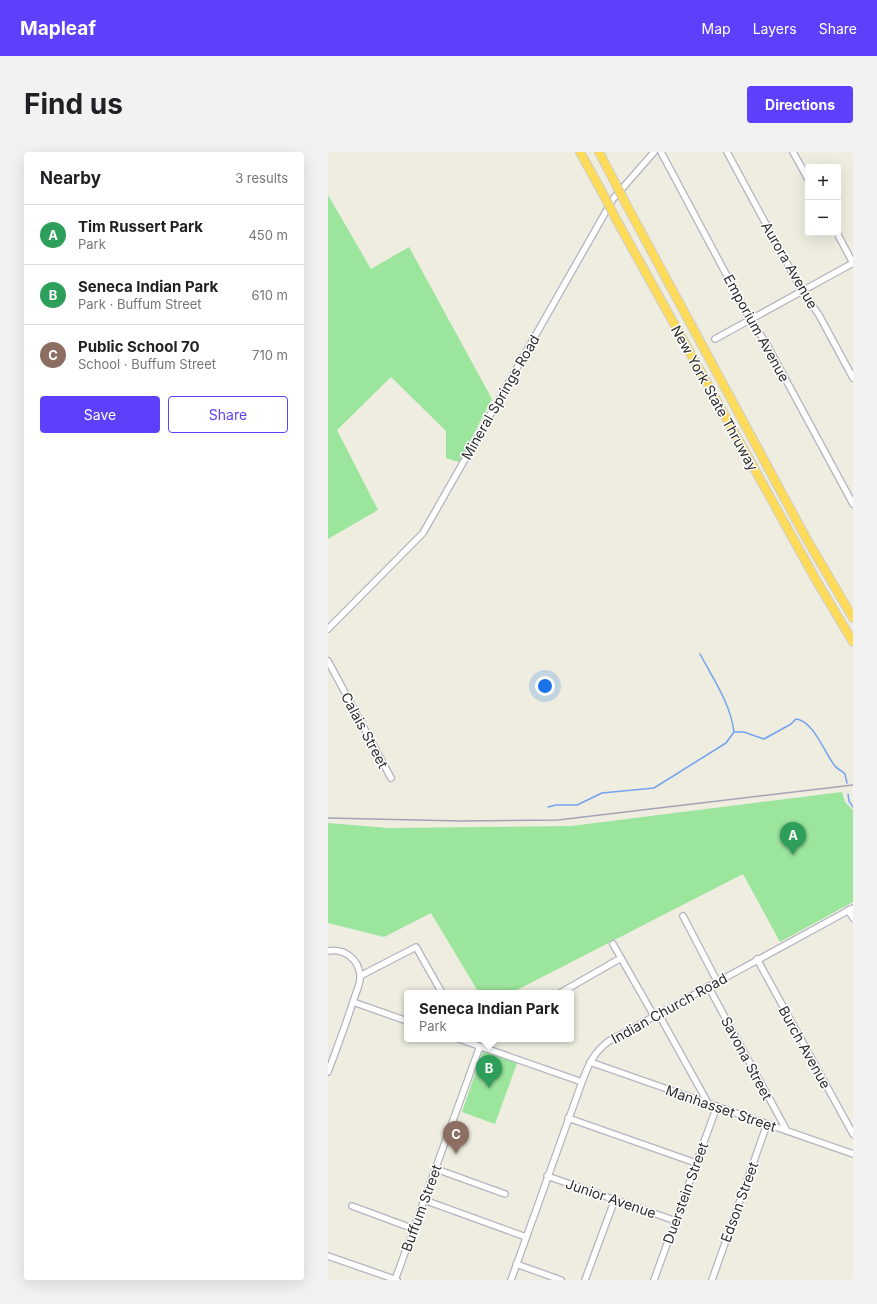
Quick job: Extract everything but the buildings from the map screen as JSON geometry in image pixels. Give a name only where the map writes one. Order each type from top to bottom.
[{"type":"highway","name":"New York State Thruway","points":[[580,152],[812,573],[853,642]]},
{"type":"highway","name":"New York State Thruway","points":[[599,152],[806,538],[853,618]]},
{"type":"street","name":"Mineral Springs Road","points":[[328,629],[423,532],[613,199],[654,152]]},
{"type":"street","name":"Emporium Avenue","points":[[661,152],[750,319],[766,343],[851,496],[853,504]]},
{"type":"street","name":"Aurora Avenue","points":[[727,152],[802,291],[819,315],[853,378]]},
{"type":"street","points":[[793,152],[805,174]]},
{"type":"street","points":[[715,339],[853,263],[839,236]]},
{"type":"street","name":"Calais Street","points":[[328,661],[391,778]]},
{"type":"street","points":[[851,909],[853,918]]},
{"type":"street","name":"Indian Church Road","points":[[511,1280],[568,1118],[590,1062],[599,1049],[609,1040],[851,909]]},
{"type":"street","points":[[683,916],[717,981]]},
{"type":"street","points":[[613,944],[708,1103]]},
{"type":"street","points":[[360,976],[416,947],[440,990]]},
{"type":"street","points":[[328,951],[337,950],[346,953],[357,964],[360,976],[353,1002],[328,1072]]},
{"type":"street","points":[[565,990],[621,958]]},
{"type":"street","name":"Burch Avenue","points":[[757,959],[853,1134]]},
{"type":"street","name":"Savona Street","points":[[708,986],[787,1131]]},
{"type":"street","points":[[353,1002],[404,1020]]},
{"type":"street","points":[[468,1042],[582,1082]]},
{"type":"street","name":"Buffum Street","points":[[396,1280],[480,1046]]},
{"type":"street","name":"Manhasset Street","points":[[590,1062],[853,1154]]},
{"type":"street","name":"Duerstein Street","points":[[654,1280],[717,1106]]},
{"type":"street","points":[[568,1118],[696,1163]]},
{"type":"street","name":"Edson Street","points":[[712,1280],[767,1124]]},
{"type":"street","points":[[436,1169],[505,1194]]},
{"type":"street","name":"Junior Avenue","points":[[547,1176],[676,1221]]},
{"type":"street","points":[[424,1200],[526,1237]]},
{"type":"street","points":[[586,1280],[614,1200]]},
{"type":"street","points":[[352,1206],[414,1229]]},
{"type":"street","points":[[328,1256],[396,1280]]},
{"type":"street","points":[[516,1264],[561,1280]]},
{"type":"green space","points":[[328,195],[371,269],[409,247],[492,399],[459,462],[446,458],[446,431],[391,377],[337,430],[378,510],[328,539]]},
{"type":"green space","points":[[842,792],[845,802],[853,810],[853,902],[780,942],[743,874],[517,990],[477,990],[431,913],[384,937],[328,923],[328,823],[389,828],[571,826]]},
{"type":"green space","points":[[483,1051],[517,1063],[495,1124],[462,1112]]},
{"type":"waterway","points":[[548,807],[556,805],[577,805],[602,793],[654,788],[726,743],[734,732],[732,722],[721,692],[700,654]]},
{"type":"waterway","points":[[734,732],[744,732],[764,739],[791,724],[796,719],[802,721],[814,732],[835,766],[845,774],[847,783]]},
{"type":"waterway","points":[[848,794],[849,801],[853,807]]},
{"type":"railway","points":[[328,818],[461,821],[558,820],[853,785]]},
{"type":"place","name":"Tim Russert Park","points":[[793,855]]},
{"type":"place","name":"Seneca Indian Park","points":[[489,1088]]},
{"type":"place","name":"Public School 70","points":[[456,1154]]}]
